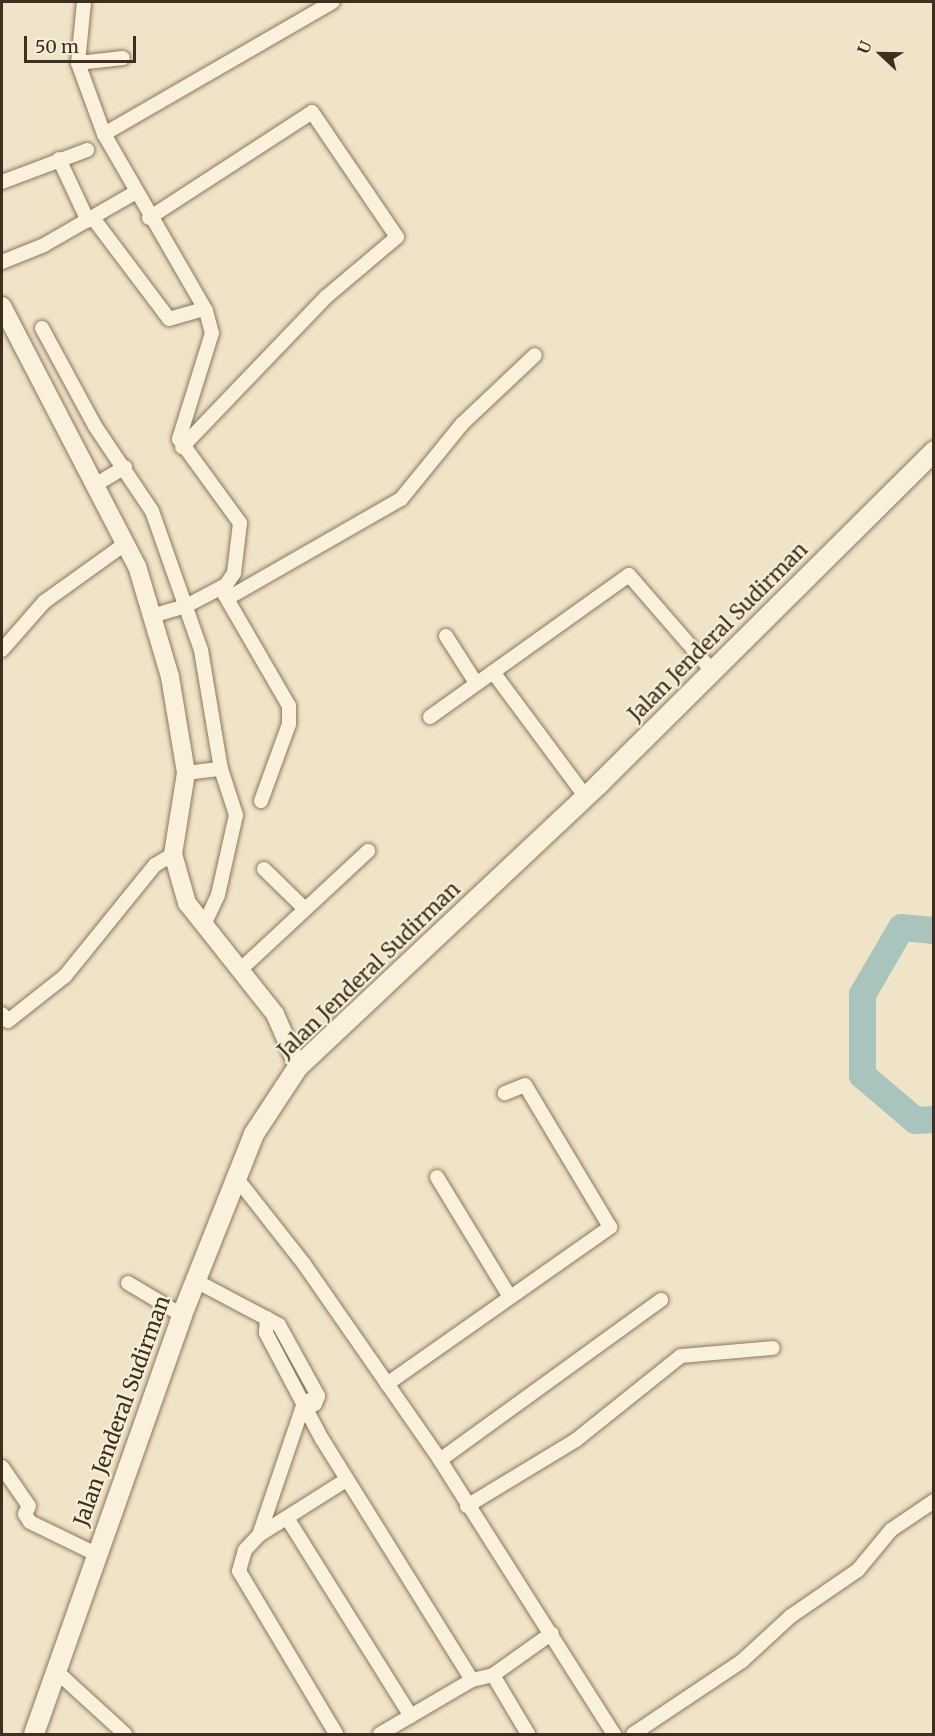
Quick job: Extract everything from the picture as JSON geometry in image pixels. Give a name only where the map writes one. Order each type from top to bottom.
[{"type":"main road","name":"Jalan Jenderal Sudirman","points":[[34,1734],[182,1315],[255,1134],[298,1067],[586,796],[933,451]]},
{"type":"street","points":[[84,2],[78,63],[104,134],[149,218],[205,309],[212,333],[179,439],[182,447],[227,499],[240,523],[234,573],[224,593]]},
{"type":"street","points":[[104,134],[333,2]]},
{"type":"street","points":[[78,63],[123,58]]},
{"type":"street","points":[[149,218],[312,112],[397,237],[326,297],[182,447]]},
{"type":"street","points":[[2,182],[87,150]]},
{"type":"street","points":[[58,159],[90,220],[170,319],[205,309]]},
{"type":"street","points":[[2,262],[90,220],[136,192]]},
{"type":"street","points":[[2,306],[152,511],[182,608],[201,650],[217,769],[236,815],[218,895],[203,921]]},
{"type":"street","points":[[42,328],[45,363],[61,389],[98,484],[126,543],[154,615],[170,677],[192,772],[173,854],[187,903],[275,1014],[298,1067]]},
{"type":"street","points":[[154,615],[224,593],[401,499],[462,424],[535,355]]},
{"type":"street","points":[[98,484],[120,470]]},
{"type":"street","points":[[2,650],[44,602],[126,543]]},
{"type":"street","points":[[430,717],[629,575],[713,672]]},
{"type":"street","points":[[224,593],[289,706],[289,723],[261,801]]},
{"type":"street","points":[[446,636],[476,683]]},
{"type":"street","points":[[493,672],[586,796]]},
{"type":"street","points":[[192,772],[217,769]]},
{"type":"street","points":[[240,970],[368,850]]},
{"type":"street","points":[[2,1014],[8,1021],[65,976],[155,866],[173,854]]},
{"type":"street","points":[[264,869],[305,909]]},
{"type":"street","points":[[387,1384],[610,1227],[525,1085],[505,1094]]},
{"type":"street","points":[[437,1177],[510,1297]]},
{"type":"street","points":[[238,1180],[440,1460],[467,1506],[552,1633],[614,1734]]},
{"type":"street","points":[[196,1281],[279,1325],[318,1396],[308,1407],[259,1535]]},
{"type":"street","points":[[128,1283],[182,1315]]},
{"type":"street","points":[[440,1460],[662,1300]]},
{"type":"street","points":[[267,1317],[266,1333],[346,1480],[472,1680]]},
{"type":"street","points":[[467,1506],[576,1440],[681,1356],[773,1348]]},
{"type":"street","points":[[2,1467],[27,1503],[24,1514],[35,1527],[45,1526],[96,1554]]},
{"type":"street","points":[[336,1734],[239,1571],[245,1550],[259,1535],[289,1521],[346,1480]]},
{"type":"street","points":[[633,1734],[742,1661],[791,1616],[858,1570],[891,1530],[933,1501]]},
{"type":"street","points":[[289,1521],[411,1716]]},
{"type":"street","points":[[380,1734],[472,1680],[493,1675],[552,1633]]},
{"type":"street","points":[[55,1670],[125,1734]]},
{"type":"street","points":[[493,1675],[528,1734]]},
{"type":"waterway","points":[[934,930],[901,927],[862,994],[862,1075],[915,1120],[934,1119]]}]
